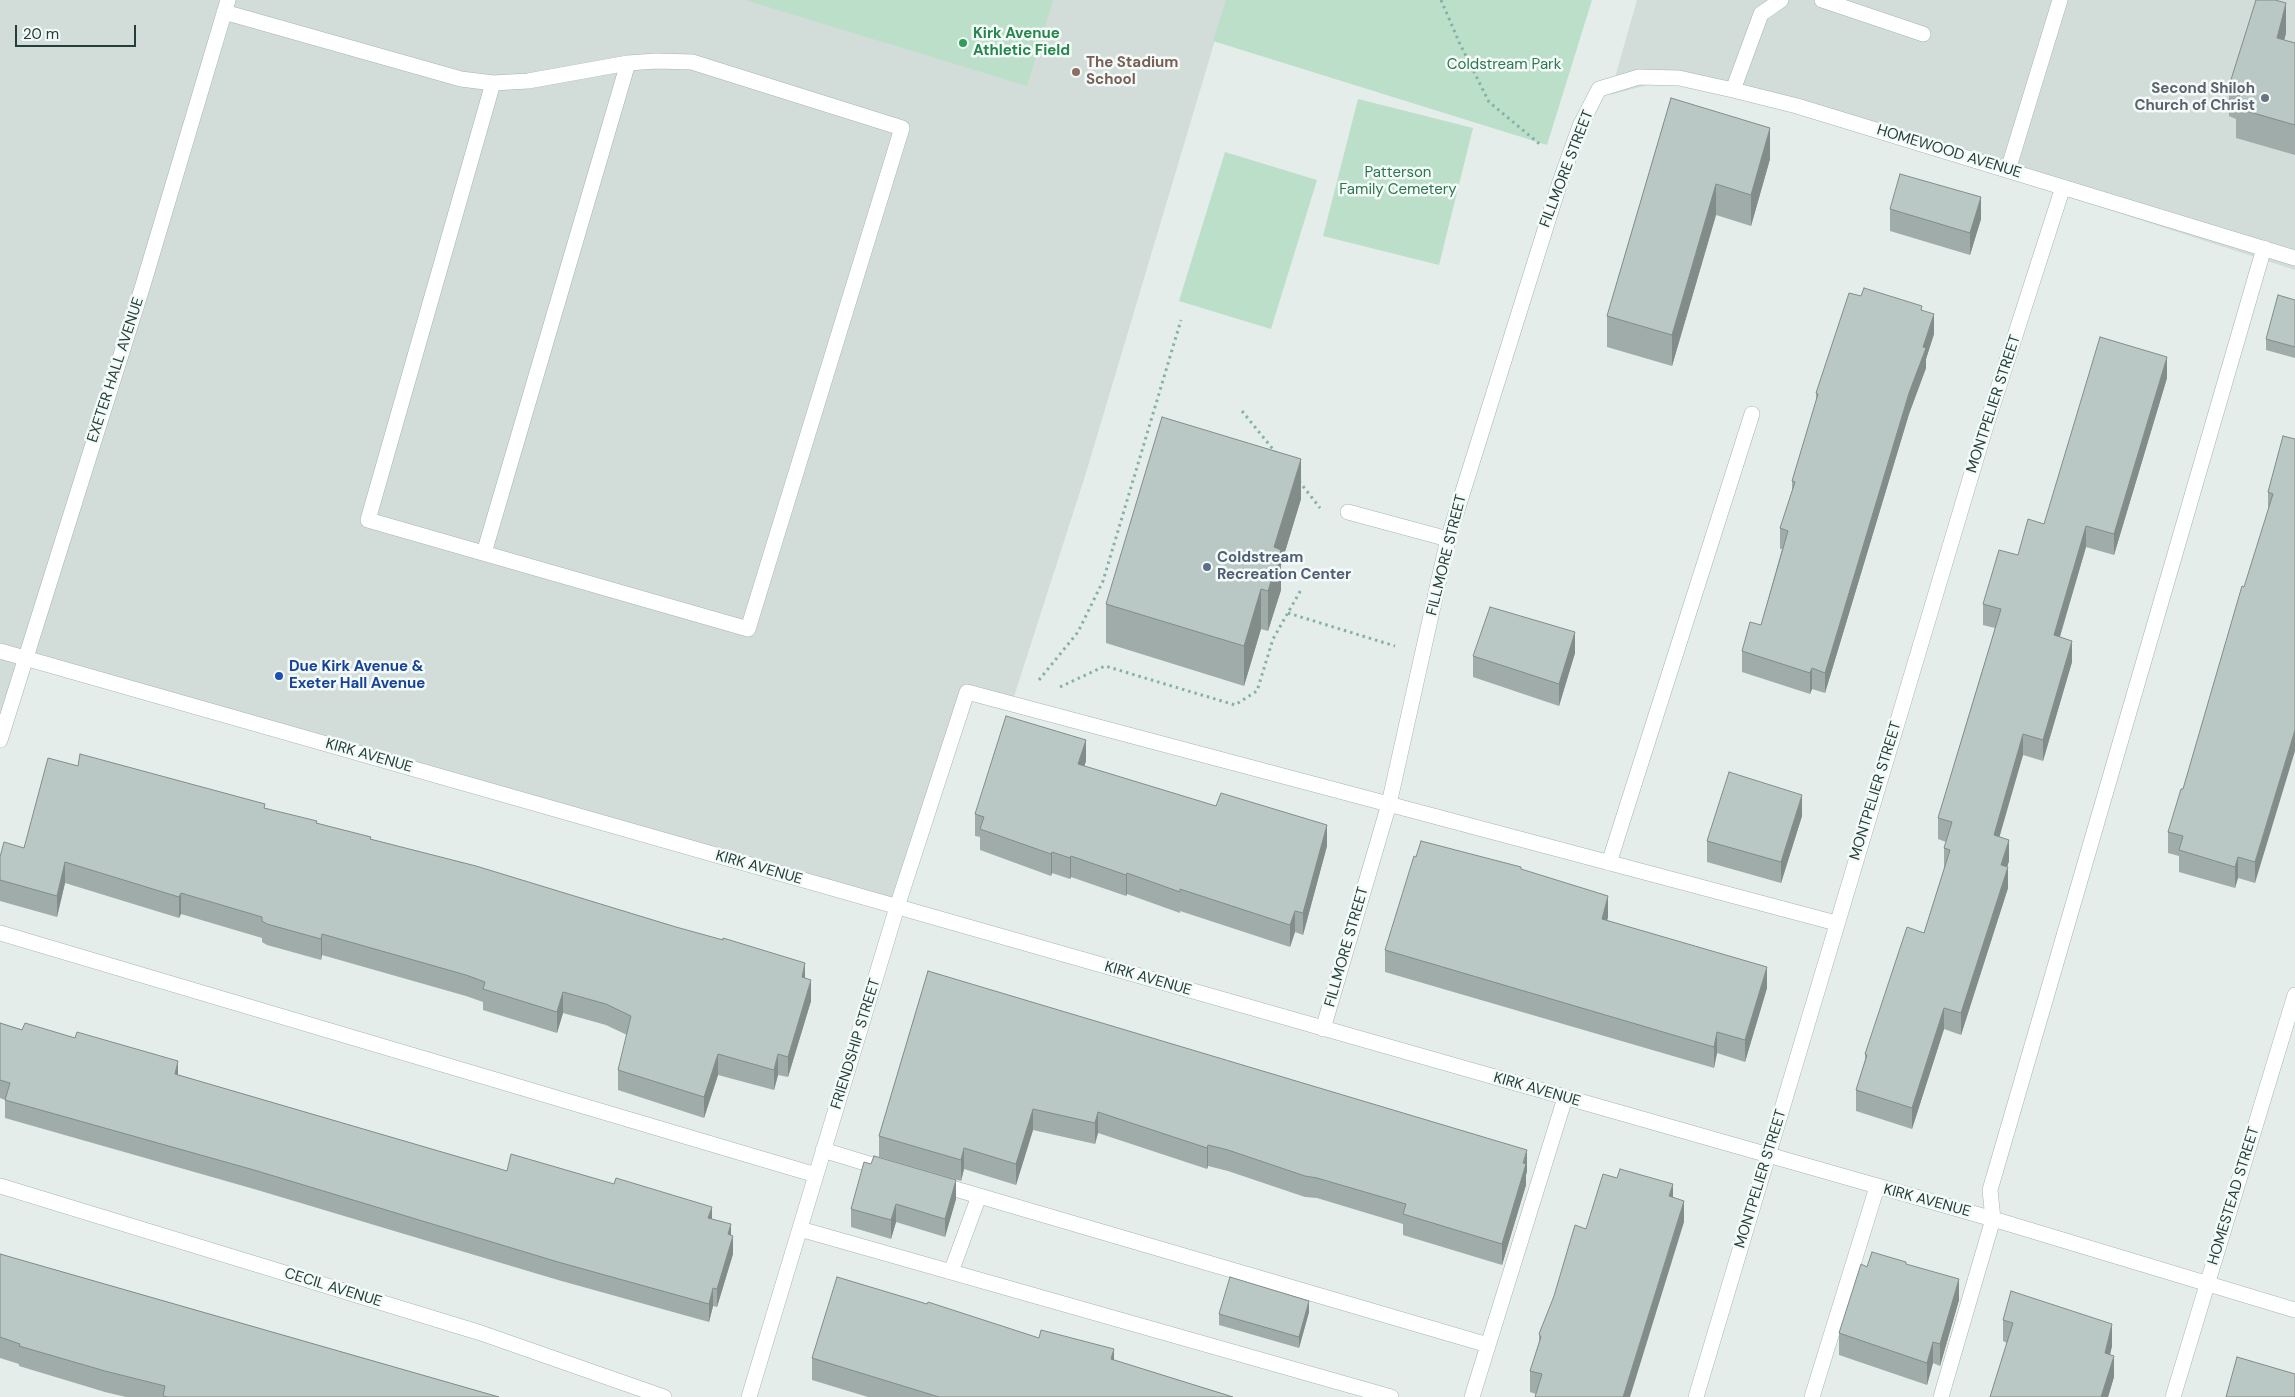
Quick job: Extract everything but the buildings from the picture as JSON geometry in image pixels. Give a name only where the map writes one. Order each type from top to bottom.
[{"type":"street","points":[[1733,90],[1761,14],[1781,0]]},
{"type":"street","points":[[1822,0],[1923,34]]},
{"type":"street","points":[[2008,170],[2060,0]]},
{"type":"street","points":[[226,6],[461,79],[493,83],[528,81],[628,63],[656,61],[692,62],[902,128],[748,629],[368,520],[493,83]]},
{"type":"street","name":"EXETER HALL AVENUE","points":[[0,740],[142,285],[226,6]]},
{"type":"street","points":[[484,553],[628,63]]},
{"type":"street","name":"HOMEWOOD AVENUE","points":[[1599,89],[1639,77],[1679,78],[1733,90],[1797,106],[2295,258]]},
{"type":"street","name":"FILLMORE STREET","points":[[1323,1029],[1389,804],[1448,539],[1560,182],[1580,126],[1599,89]]},
{"type":"street","name":"MONTPELIER STREET","points":[[1696,1397],[1985,429],[2063,187]]},
{"type":"street","points":[[1941,1397],[1993,1219],[1990,1190],[2264,248]]},
{"type":"street","points":[[1609,863],[1752,414]]},
{"type":"street","points":[[1348,512],[1448,539]]},
{"type":"street","name":"KIRK AVENUE","points":[[0,651],[1993,1219],[2295,1310]]},
{"type":"street","name":"FRIENDSHIP STREET","points":[[749,1397],[897,907],[966,692],[1018,706]]},
{"type":"street","points":[[1018,706],[1836,923]]},
{"type":"street","points":[[0,933],[816,1175]]},
{"type":"street","name":"HOMESTEAD STREET","points":[[2174,1397],[2295,995]]},
{"type":"street","points":[[1472,1397],[1565,1098]]},
{"type":"street","points":[[823,1150],[896,1172]]},
{"type":"street","points":[[924,1180],[1488,1345]]},
{"type":"street","name":"CECIL AVENUE","points":[[0,1186],[480,1333],[664,1397]]},
{"type":"street","points":[[1812,1397],[1878,1187]]},
{"type":"street","points":[[952,1272],[979,1196]]},
{"type":"street","points":[[800,1229],[1391,1397]]},
{"type":"path","points":[[1442,0],[1459,42],[1489,102],[1544,147]]},
{"type":"path","points":[[1018,706],[1078,632],[1103,581],[1181,320]]},
{"type":"path","points":[[1242,411],[1279,456]]},
{"type":"path","points":[[1297,479],[1321,509]]},
{"type":"path","points":[[1018,706],[1105,666],[1235,705],[1257,691],[1273,639],[1302,588]]},
{"type":"path","points":[[1288,613],[1395,646]]},
{"type":"shaded area","points":[[0,0],[1227,0],[1086,473],[1010,709],[967,697],[900,911],[19,652],[0,717]]},
{"type":"shaded area","points":[[1637,0],[2295,0],[2295,270],[1775,102],[1670,79],[1610,95]]},
{"type":"green space","name":"Kirk Avenue Athletic Field","points":[[745,0],[1053,0],[1027,86]]},
{"type":"green space","name":"Coldstream Park","points":[[1226,0],[1592,0],[1547,145],[1213,41]]},
{"type":"green space","name":"Patterson Family Cemetery","points":[[1358,99],[1473,128],[1439,265],[1323,236]]},
{"type":"green space","points":[[1225,152],[1317,180],[1271,329],[1179,301]]},
{"type":"place","name":"Kirk Avenue Athletic Field","points":[[963,43]]},
{"type":"place","name":"The Stadium School","points":[[1076,72]]},
{"type":"place","name":"Second Shiloh Church of Christ","points":[[2265,98]]},
{"type":"place","name":"Coldstream Recreation Center","points":[[1207,567]]},
{"type":"place","name":"Due Kirk Avenue & Exeter Hall Avenue","points":[[279,676]]}]
